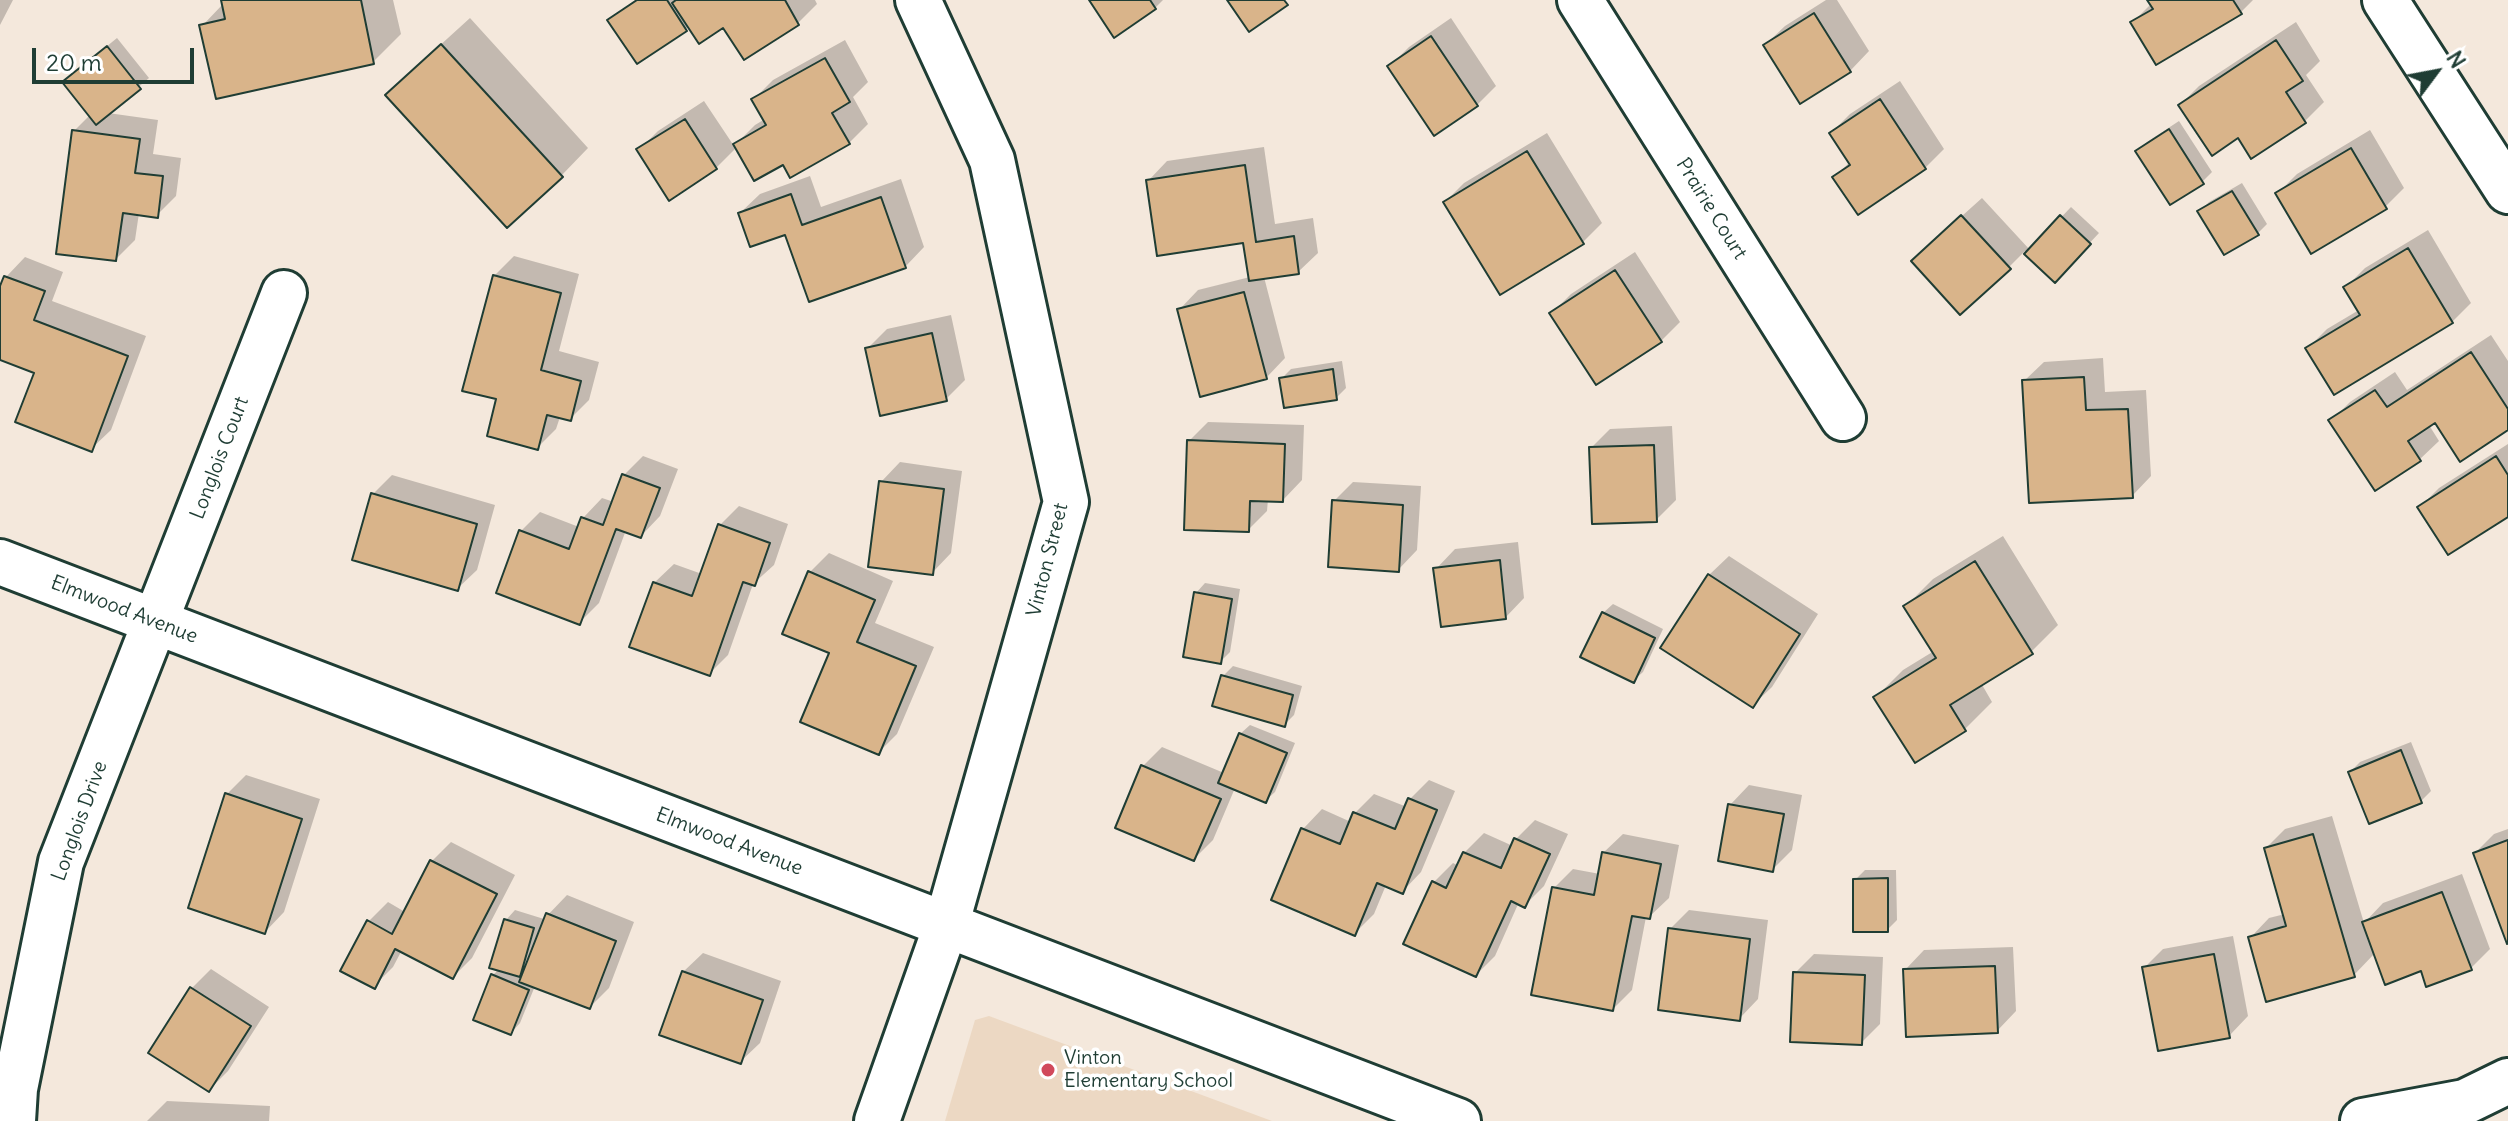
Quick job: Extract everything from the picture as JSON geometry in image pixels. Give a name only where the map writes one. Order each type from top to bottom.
[{"type":"street","name":"Vinton Street","points":[[877,1121],[946,926],[1066,502],[992,160],[918,0]]},
{"type":"street","name":"Prairie Court","points":[[1580,0],[1843,418]]},
{"type":"street","points":[[2385,0],[2508,191]]},
{"type":"street","name":"Longlois Court","points":[[155,622],[284,293]]},
{"type":"street","name":"Elmwood Avenue","points":[[0,562],[946,926],[1373,1104],[1458,1121]]},
{"type":"street","name":"Longlois Drive","points":[[13,1121],[15,1089],[61,862],[155,622]]},
{"type":"street","points":[[2363,1121],[2465,1102],[2508,1081]]},
{"type":"shaded area","name":"Vinton Elementary School","points":[[989,1016],[1272,1121],[945,1121],[975,1020]]},
{"type":"building","points":[[221,0],[361,0],[374,64],[216,99],[199,25],[225,19]]},
{"type":"building","points":[[637,0],[667,0],[687,31],[637,64],[607,20]]},
{"type":"building","points":[[676,0],[785,0],[799,25],[744,60],[723,28],[699,44],[672,3]]},
{"type":"building","points":[[1089,0],[1150,0],[1156,9],[1114,38]]},
{"type":"building","points":[[1227,0],[1284,0],[1288,5],[1249,32]]},
{"type":"building","points":[[2147,0],[2233,0],[2242,14],[2156,65],[2130,22],[2153,9]]},
{"type":"building","points":[[1814,13],[1851,72],[1800,104],[1763,45]]},
{"type":"building","points":[[1431,36],[1478,106],[1434,136],[1387,66]]},
{"type":"building","points":[[2276,40],[2303,81],[2286,92],[2306,123],[2251,159],[2238,138],[2212,156],[2178,105]]},
{"type":"building","points":[[441,44],[563,177],[507,228],[385,95]]},
{"type":"building","points":[[107,46],[141,89],[96,125],[62,82]]},
{"type":"building","points":[[825,58],[850,102],[832,113],[850,144],[790,178],[783,165],[754,181],[733,144],[766,125],[751,99]]},
{"type":"building","points":[[1880,99],[1926,169],[1858,215],[1832,177],[1850,165],[1829,133]]},
{"type":"building","points":[[685,119],[717,169],[669,201],[636,149]]},
{"type":"building","points":[[2169,129],[2204,184],[2170,205],[2135,151]]},
{"type":"building","points":[[72,130],[140,139],[135,173],[163,176],[158,218],[123,213],[116,261],[56,254]]},
{"type":"building","points":[[2351,148],[2387,209],[2311,254],[2275,193]]},
{"type":"building","points":[[1527,151],[1584,244],[1500,295],[1443,202]]},
{"type":"building","points":[[1245,165],[1256,242],[1294,236],[1299,274],[1249,281],[1243,243],[1157,256],[1146,180]]},
{"type":"building","points":[[2232,191],[2259,235],[2224,255],[2197,211]]},
{"type":"building","points":[[791,194],[802,225],[881,197],[906,268],[809,302],[785,235],[750,247],[738,213]]},
{"type":"building","points":[[1961,215],[2011,269],[1960,315],[1911,261]]},
{"type":"building","points":[[2060,215],[2091,244],[2055,283],[2024,254]]},
{"type":"building","points":[[2408,248],[2453,323],[2334,395],[2305,348],[2360,315],[2343,287]]},
{"type":"building","points":[[1615,270],[1662,342],[1596,385],[1549,313]]},
{"type":"building","points":[[493,275],[561,293],[541,370],[581,381],[571,421],[547,415],[538,450],[487,436],[496,399],[462,391]]},
{"type":"building","points":[[4,276],[45,291],[34,320],[128,356],[92,452],[15,422],[34,373],[0,360],[0,286]]},
{"type":"building","points":[[1244,292],[1267,379],[1200,397],[1177,309]]},
{"type":"building","points":[[932,333],[947,401],[880,416],[865,348]]},
{"type":"building","points":[[2471,352],[2508,409],[2508,430],[2460,462],[2435,423],[2408,441],[2421,461],[2375,491],[2328,420],[2375,390],[2387,407]]},
{"type":"building","points":[[1333,369],[1337,400],[1284,408],[1279,378]]},
{"type":"building","points":[[2084,377],[2086,410],[2128,409],[2133,498],[2029,503],[2022,380]]},
{"type":"building","points":[[1187,440],[1285,444],[1283,502],[1250,501],[1249,532],[1184,530]]},
{"type":"building","points":[[1654,445],[1657,522],[1592,524],[1589,447]]},
{"type":"building","points":[[2496,456],[2508,475],[2508,517],[2448,555],[2417,507]]},
{"type":"building","points":[[622,474],[660,488],[641,538],[616,529],[580,625],[496,593],[519,530],[569,549],[581,517],[603,525]]},
{"type":"building","points":[[879,481],[944,489],[933,575],[868,567]]},
{"type":"building","points":[[371,493],[477,524],[458,591],[352,560]]},
{"type":"building","points":[[1332,500],[1403,505],[1399,572],[1328,567]]},
{"type":"building","points":[[718,524],[770,543],[755,586],[743,582],[710,676],[629,647],[653,582],[692,596]]},
{"type":"building","points":[[1500,560],[1506,619],[1441,627],[1433,568]]},
{"type":"building","points":[[1975,561],[2033,654],[1950,705],[1966,731],[1915,763],[1873,697],[1936,658],[1903,606]]},
{"type":"building","points":[[808,571],[875,600],[857,642],[916,666],[879,755],[800,722],[829,653],[782,634]]},
{"type":"building","points":[[1708,574],[1800,634],[1753,708],[1660,648]]},
{"type":"building","points":[[1194,592],[1232,599],[1221,664],[1183,657]]},
{"type":"building","points":[[1602,612],[1655,638],[1634,683],[1580,657]]},
{"type":"building","points":[[1221,675],[1293,695],[1285,727],[1212,706]]},
{"type":"building","points":[[1239,733],[1287,753],[1266,803],[1218,783]]},
{"type":"building","points":[[2401,750],[2422,803],[2369,824],[2348,772]]},
{"type":"building","points":[[1141,765],[1221,799],[1194,861],[1115,828]]},
{"type":"building","points":[[225,793],[302,819],[265,934],[188,908]]},
{"type":"building","points":[[1408,798],[1437,810],[1403,894],[1377,883],[1355,936],[1271,900],[1301,828],[1340,844],[1353,812],[1395,829]]},
{"type":"building","points":[[1728,804],[1784,814],[1773,872],[1718,861]]},
{"type":"building","points":[[2313,834],[2355,977],[2266,1002],[2248,937],[2286,926],[2264,848]]},
{"type":"building","points":[[1514,838],[1550,854],[1525,908],[1511,901],[1476,977],[1403,944],[1432,881],[1446,888],[1463,852],[1501,868]]},
{"type":"building","points":[[2508,840],[2508,943],[2507,944],[2473,853]]},
{"type":"building","points":[[1602,852],[1661,864],[1650,919],[1632,916],[1613,1011],[1531,995],[1552,887],[1594,895]]},
{"type":"building","points":[[430,860],[497,894],[453,979],[395,949],[375,989],[340,971],[367,920],[392,934]]},
{"type":"building","points":[[1888,878],[1888,932],[1853,932],[1853,879]]},
{"type":"building","points":[[2442,892],[2472,970],[2426,987],[2421,971],[2385,985],[2362,922]]},
{"type":"building","points":[[546,913],[616,941],[590,1009],[519,982]]},
{"type":"building","points":[[504,919],[534,928],[520,977],[489,968]]},
{"type":"building","points":[[1668,928],[1750,939],[1740,1021],[1658,1010]]},
{"type":"building","points":[[2214,954],[2230,1038],[2158,1051],[2142,967]]},
{"type":"building","points":[[1995,966],[1998,1033],[1906,1037],[1903,969]]},
{"type":"building","points":[[682,971],[763,1000],[741,1064],[659,1035]]},
{"type":"building","points":[[1793,972],[1865,975],[1862,1045],[1790,1042]]},
{"type":"building","points":[[491,974],[529,990],[511,1035],[473,1020]]},
{"type":"building","points":[[190,987],[251,1026],[209,1092],[148,1053]]},
{"type":"place","name":"Vinton Elementary School","points":[[1048,1070]]}]
